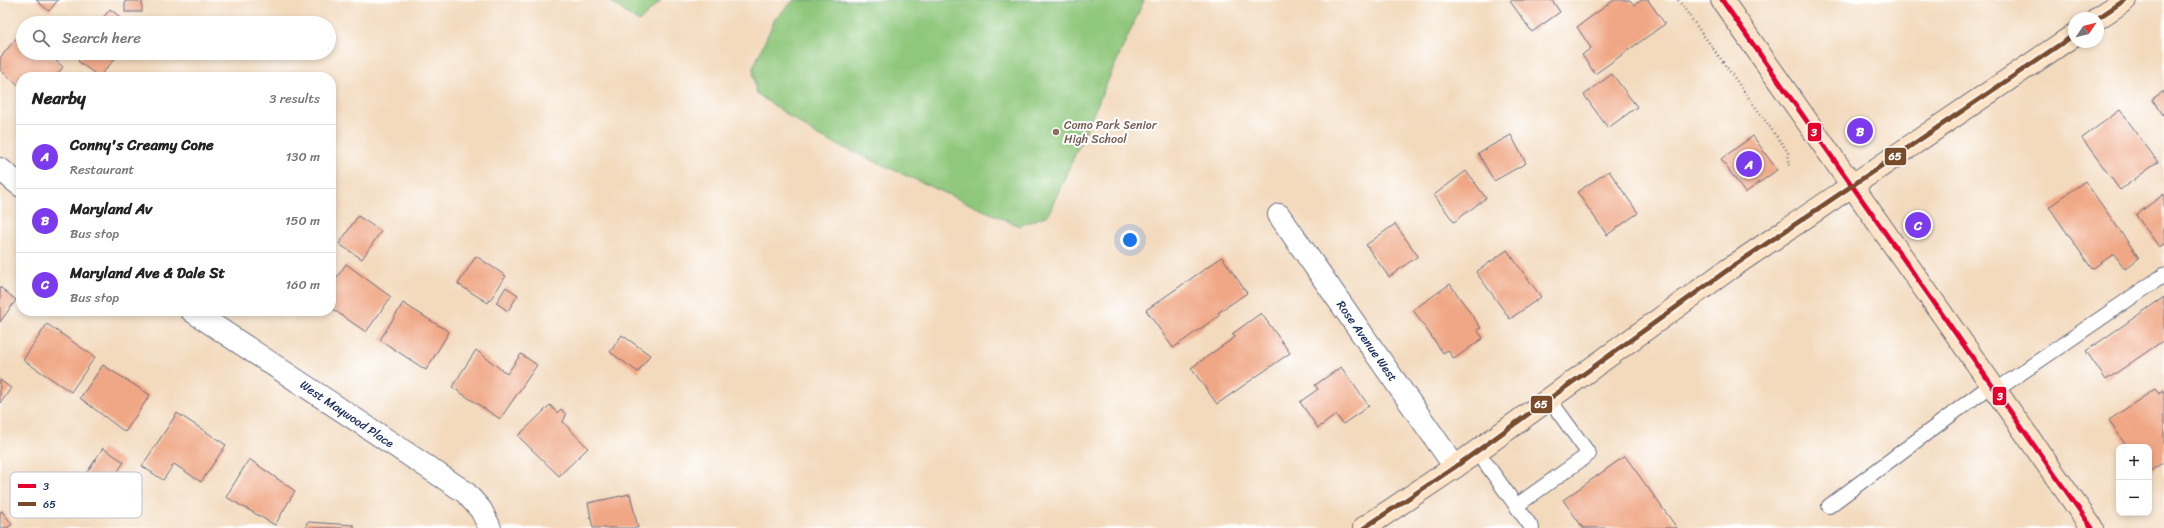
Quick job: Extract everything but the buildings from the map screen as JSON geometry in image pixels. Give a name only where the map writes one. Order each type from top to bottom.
[{"type":"main road","points":[[1722,0],[2092,528]]},
{"type":"main road","points":[[2104,14],[2125,0]]},
{"type":"main road","points":[[1364,528],[1455,467],[1729,268],[2068,38]]},
{"type":"street","points":[[0,169],[16,182]]},
{"type":"street","name":"Rose Avenue West","points":[[1279,214],[1455,467]]},
{"type":"street","name":"West Maywood Place","points":[[200,316],[465,492],[481,510],[490,528]]},
{"type":"lane","points":[[1829,506],[1993,388],[2164,275]]},
{"type":"lane","points":[[1516,506],[1589,454],[1549,399]]},
{"type":"lane","points":[[1477,451],[1532,528]]},
{"type":"path","points":[[1678,0],[1788,152],[1790,168]]},
{"type":"green space","points":[[608,0],[661,0],[639,22]]},
{"type":"green space","points":[[794,0],[1144,0],[1048,215],[1019,226],[818,136],[756,93],[753,68],[775,19]]},
{"type":"transit line","name":"3","points":[[1722,0],[2092,528]]},
{"type":"transit line","name":"65","points":[[2104,14],[2125,0]]},
{"type":"transit line","name":"65","points":[[1364,528],[1455,467],[1729,269],[2068,39]]},
{"type":"place","name":"Maryland Av","points":[[1860,131]]},
{"type":"place","name":"Como Park Senior High School","points":[[1056,132]]},
{"type":"place","name":"Conny's Creamy Cone","points":[[1749,164]]},
{"type":"place","name":"Maryland Ave & Dale St","points":[[1918,225]]}]
